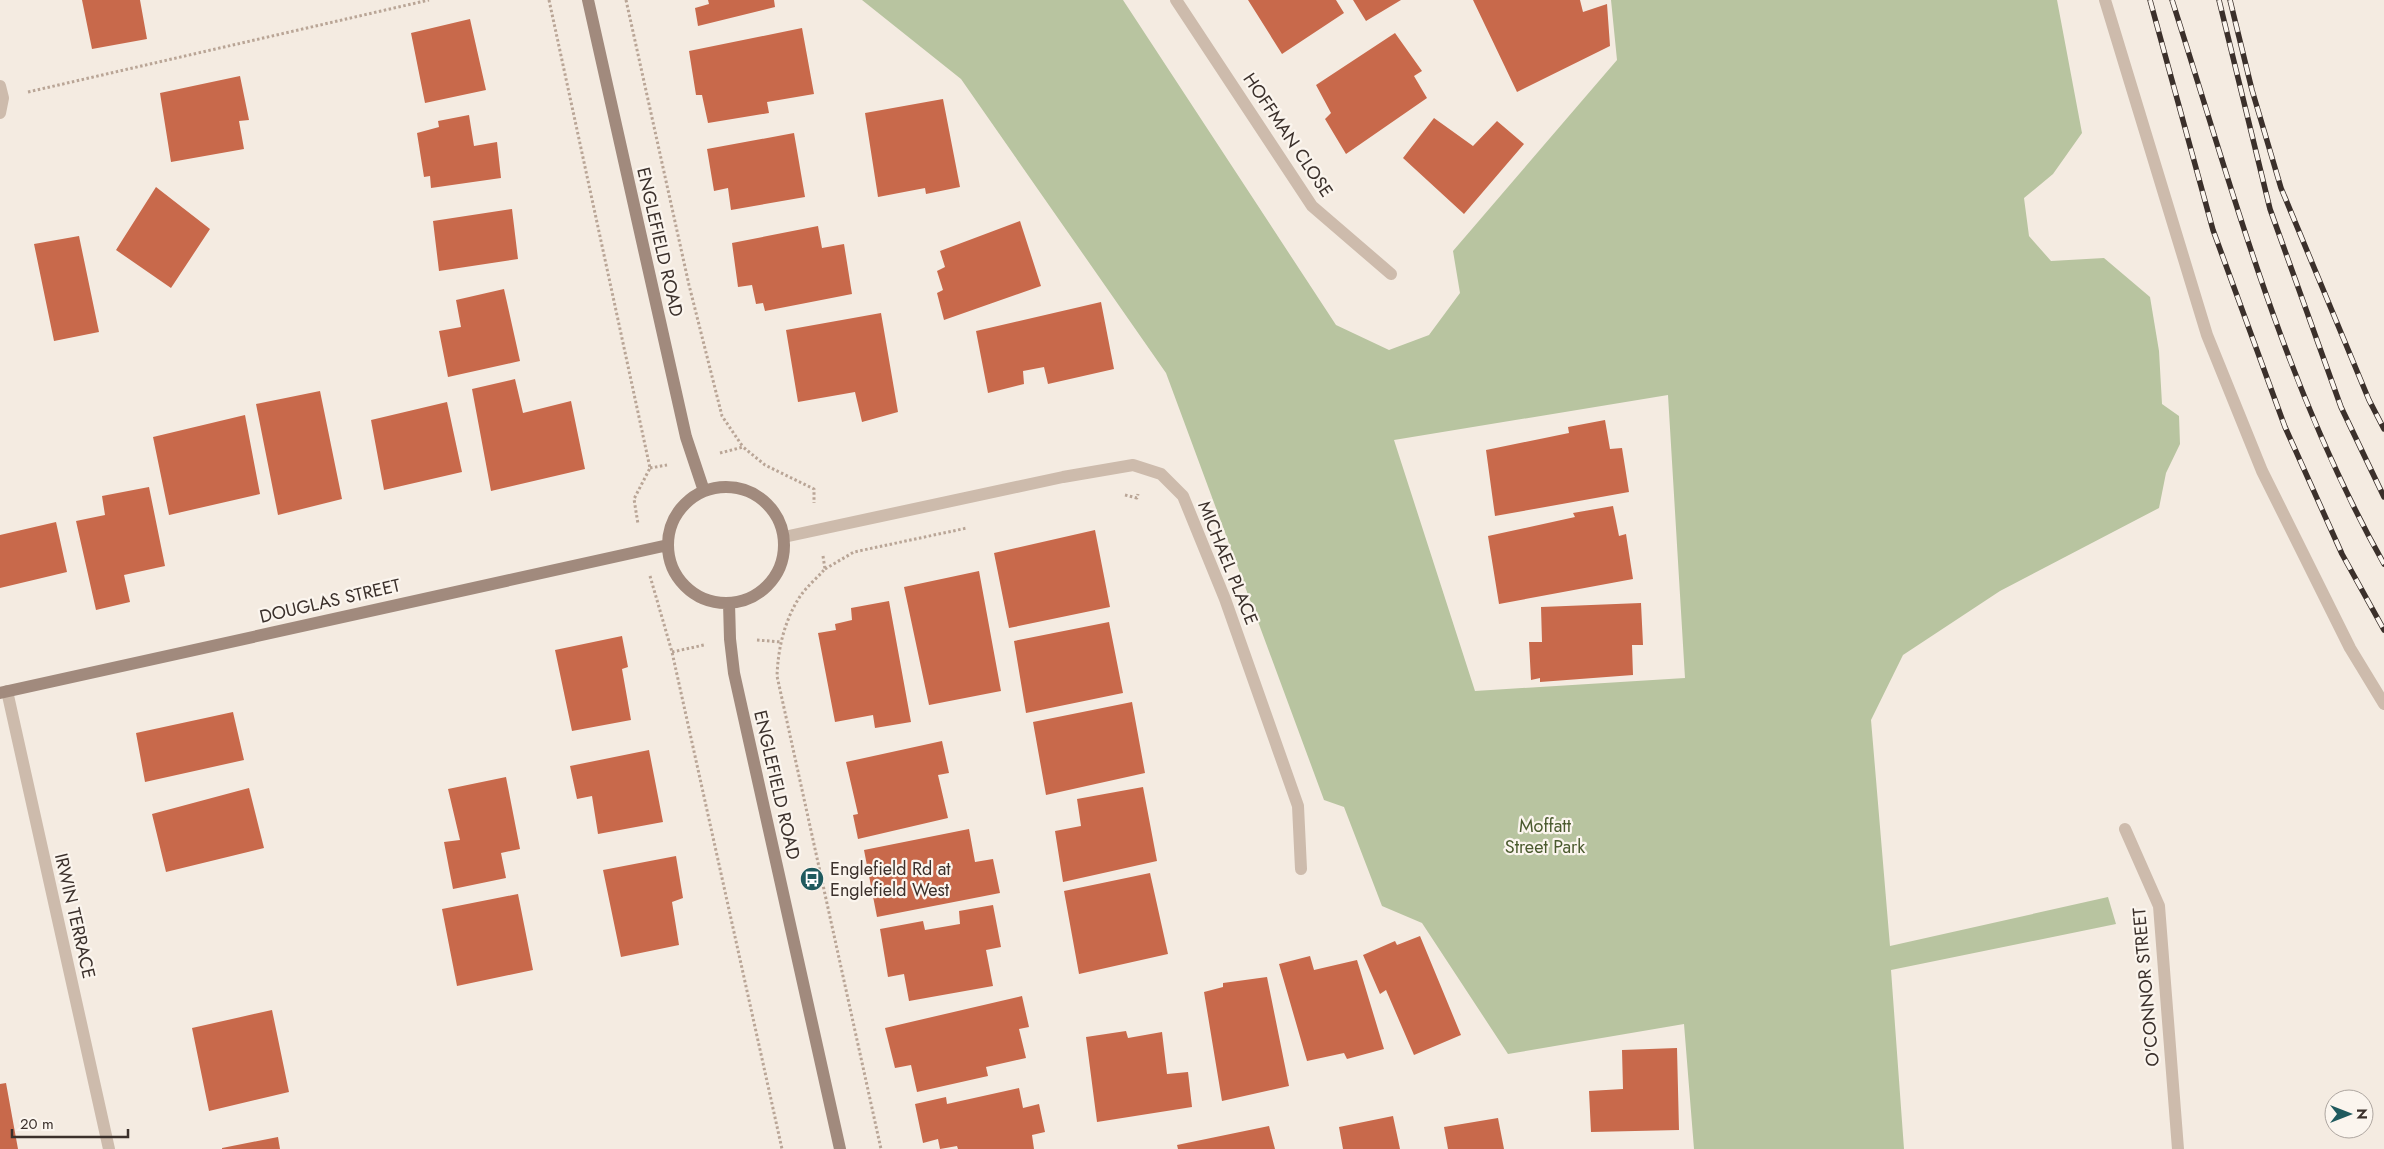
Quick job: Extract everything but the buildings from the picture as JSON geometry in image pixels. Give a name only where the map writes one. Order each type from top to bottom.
[{"type":"main road","name":"ENGLEFIELD ROAD","points":[[588,0],[692,460],[704,491]]},
{"type":"main road","points":[[723,486],[740,488],[755,494],[768,504],[778,517],[784,537],[782,564],[771,582],[755,596],[729,603],[713,601],[698,596],[685,585],[675,572],[670,559],[668,545],[675,517],[687,502],[704,491],[723,486]]},
{"type":"main road","name":"DOUGLAS STREET","points":[[4,692],[668,545]]},
{"type":"main road","name":"ENGLEFIELD ROAD","points":[[729,603],[730,639],[734,673],[840,1149]]},
{"type":"street","name":"HOFFMAN CLOSE","points":[[1176,0],[1312,206],[1391,274]]},
{"type":"street","points":[[2104,0],[2207,335],[2262,471],[2350,648],[2384,704]]},
{"type":"street","points":[[0,113],[2,92]]},
{"type":"street","name":"MICHAEL PLACE","points":[[784,537],[1062,477],[1133,465],[1161,474],[1183,496],[1225,599],[1298,806],[1301,869]]},
{"type":"street","name":"IRWIN TERRACE","points":[[4,692],[109,1149]]},
{"type":"street","name":"O'CONNOR STREET","points":[[2125,829],[2159,906],[2178,1149]]},
{"type":"path","points":[[2,92],[429,0]]},
{"type":"path","points":[[626,0],[689,285],[722,416],[743,447],[772,469],[814,489],[813,498],[826,569]]},
{"type":"path","points":[[650,468],[743,447]]},
{"type":"path","points":[[1121,495],[1137,498],[1145,469]]},
{"type":"path","points":[[882,1149],[777,676],[778,652],[787,624],[800,597],[826,569],[854,552],[968,528]]},
{"type":"green space","name":"Moffatt Street Park","points":[[862,0],[1123,0],[1336,325],[1389,350],[1429,335],[1460,293],[1453,251],[1617,60],[1611,0],[2057,0],[2082,133],[2053,174],[2024,198],[2029,236],[2051,261],[2104,258],[2150,297],[2159,351],[2162,404],[2179,416],[2180,444],[2166,473],[2159,508],[2000,591],[1903,655],[1871,720],[1890,946],[2108,897],[2116,924],[1891,970],[1904,1149],[1694,1149],[1684,1024],[1508,1054],[1422,923],[1382,906],[1344,807],[1324,800],[1166,373],[961,79]],"holes":[[[1668,395],[1685,678],[1475,691],[1394,440]]]},
{"type":"railway","points":[[2150,0],[2213,230],[2285,427],[2342,554],[2384,630]]},
{"type":"railway","points":[[2172,0],[2240,216],[2290,359],[2349,497],[2384,564]]},
{"type":"railway","points":[[2219,0],[2270,209],[2341,407],[2384,497]]},
{"type":"railway","points":[[2230,0],[2252,90],[2281,188],[2369,400],[2384,429]]},
{"type":"place","name":"Englefield Rd at Englefield West","points":[[812,879]]}]
